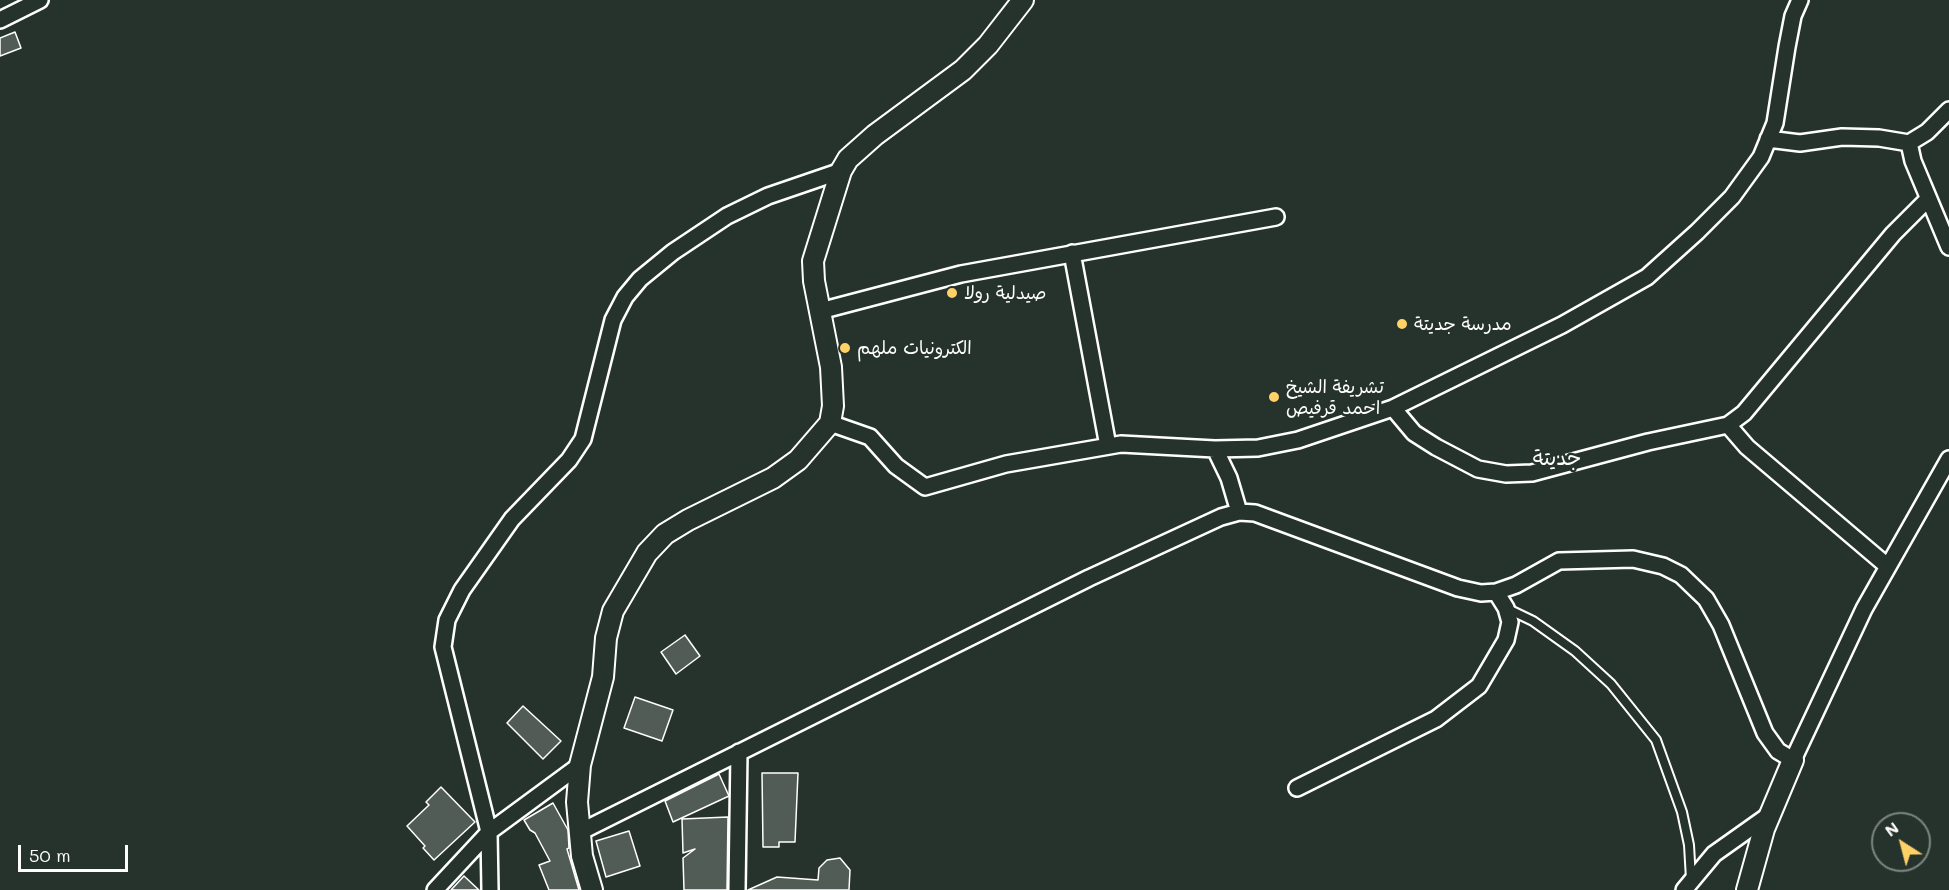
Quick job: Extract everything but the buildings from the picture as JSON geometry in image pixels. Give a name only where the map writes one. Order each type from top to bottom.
[{"type":"street","points":[[0,20],[40,0]]},
{"type":"street","points":[[592,890],[578,833],[577,802],[580,765],[603,677],[606,638],[613,610],[647,553],[665,534],[688,520],[773,478],[798,460],[830,423],[833,406],[831,367],[813,261],[841,171],[848,159],[875,135],[963,70],[988,45],[1023,0]]},
{"type":"street","points":[[830,423],[870,437],[896,465],[925,487],[1006,464],[1108,446],[1148,444],[1215,450],[1258,448],[1298,440],[1393,408],[1562,325],[1647,277],[1732,197],[1761,157],[1775,123],[1791,27],[1800,0]]},
{"type":"street","points":[[1768,139],[1800,143],[1842,137],[1879,138],[1909,143],[1927,132],[1949,110]]},
{"type":"street","points":[[1909,143],[1912,161],[1949,248]]},
{"type":"street","points":[[490,890],[489,832],[443,647],[447,620],[462,590],[512,519],[569,460],[583,440],[613,320],[625,297],[640,279],[672,252],[727,216],[768,196],[841,171]]},
{"type":"street","points":[[1393,408],[1414,434],[1436,447],[1478,469],[1506,474],[1532,473],[1648,442],[1728,424],[1744,413],[1893,234],[1928,199]]},
{"type":"street","points":[[820,311],[961,274],[1276,217]]},
{"type":"street","points":[[1072,254],[1108,446]]},
{"type":"street","points":[[1728,424],[1748,447],[1886,565]]},
{"type":"street","points":[[1215,450],[1229,478],[1239,512]]},
{"type":"street","points":[[1747,890],[1769,815],[1851,632],[1886,565],[1947,464]]},
{"type":"street","points":[[578,833],[1089,578],[1214,520],[1239,512],[1256,513],[1458,588],[1481,593],[1496,592],[1516,585],[1559,561],[1633,559],[1663,566],[1681,575],[1706,599],[1720,625],[1765,733],[1778,751],[1793,760]]},
{"type":"street","points":[[1298,788],[1436,719],[1479,686],[1506,640],[1510,622],[1506,608],[1496,592]]},
{"type":"street","points":[[737,890],[738,752]]},
{"type":"street","points":[[435,890],[489,832],[580,765]]},
{"type":"street","points":[[1689,886],[1714,855],[1769,815]]},
{"type":"lane","points":[[1506,608],[1533,621],[1575,651],[1611,684],[1656,740],[1682,812],[1689,844],[1689,886]]},
{"type":"place","name":"صيدلية رولا","points":[[952,293]]},
{"type":"place","name":"مدرسة جديتة","points":[[1402,324]]},
{"type":"place","name":"الكترونيات ملهم","points":[[845,348]]},
{"type":"place","name":"تشريفة الشيخ احمد قرفيص","points":[[1274,397]]},
{"type":"district","name":"جديتة","points":[[1557,459]]}]
